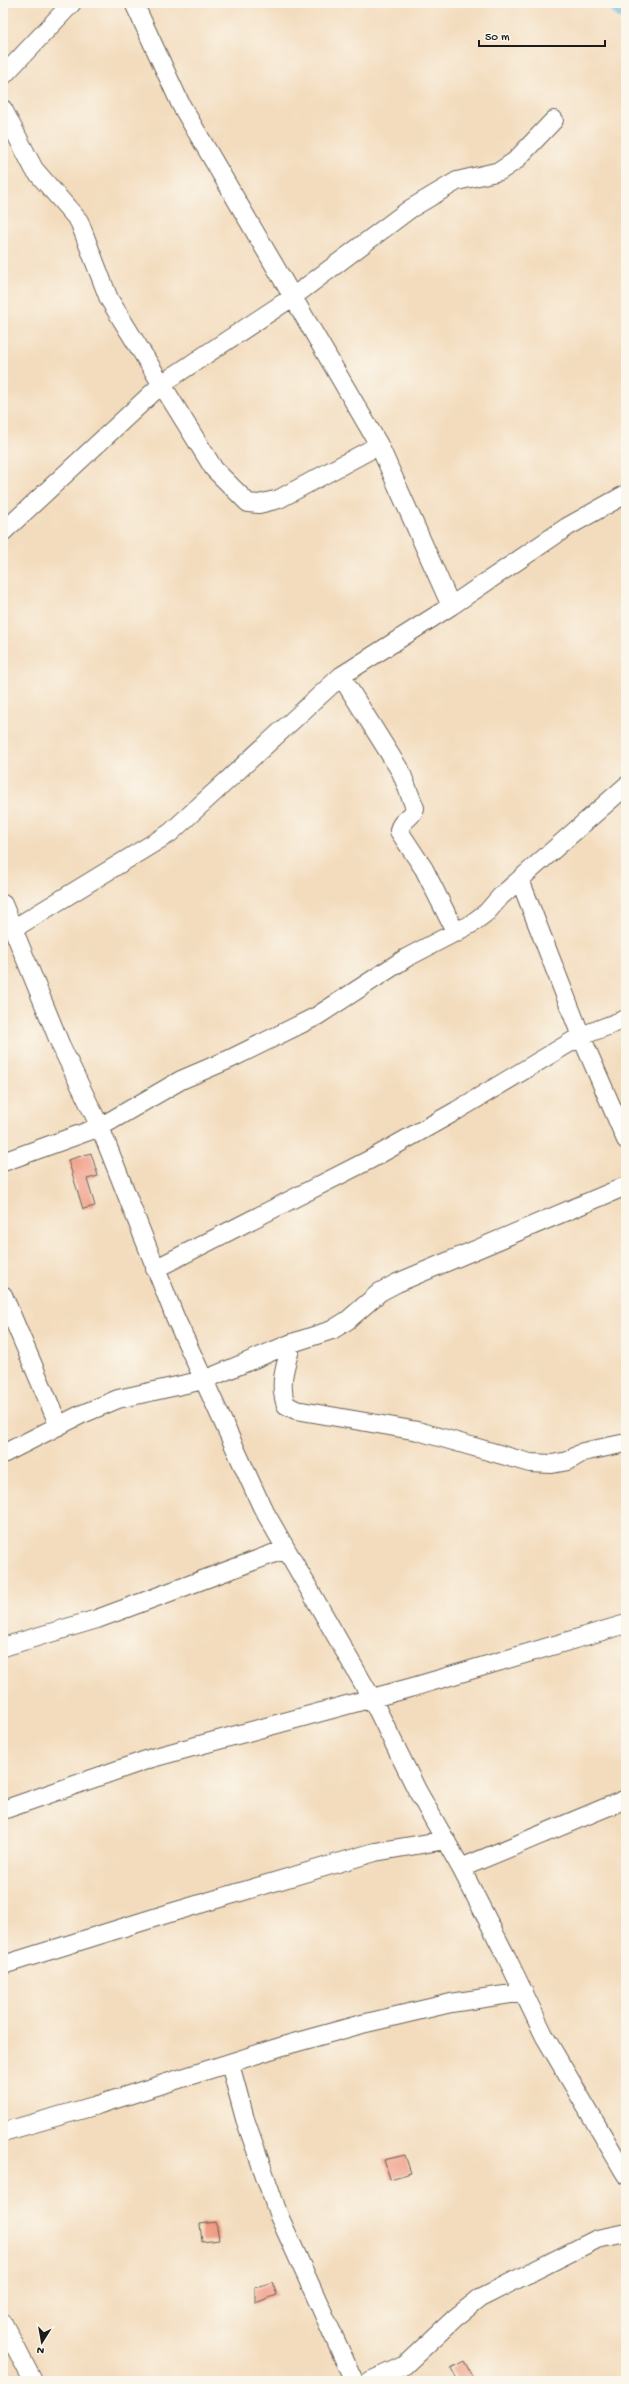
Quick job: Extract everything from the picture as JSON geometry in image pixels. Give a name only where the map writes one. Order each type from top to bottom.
[{"type":"street","points":[[3,76],[72,3]]},
{"type":"street","points":[[134,3],[181,105],[294,296],[379,445],[451,606]]},
{"type":"street","points":[[3,109],[34,169],[79,221],[106,294],[214,469],[248,503],[259,504],[279,499],[379,445]]},
{"type":"street","points":[[3,532],[162,383],[294,296],[410,209],[457,181],[500,171],[505,168],[515,161],[554,120]]},
{"type":"street","points":[[13,929],[170,833],[341,676],[451,606],[567,527],[626,494]]},
{"type":"street","points":[[341,676],[400,772],[415,808],[414,812],[402,822],[399,831],[424,869],[456,933]]},
{"type":"street","points":[[3,1162],[100,1127],[181,1080],[230,1059],[317,1016],[406,958],[456,933],[487,912],[520,880],[626,786]]},
{"type":"street","points":[[520,880],[581,1036],[626,1140]]},
{"type":"street","points":[[3,904],[61,1046],[100,1127],[156,1269],[204,1380],[262,1507],[371,1697],[406,1769],[461,1868],[524,1992],[545,2037],[626,2175]]},
{"type":"street","points":[[156,1269],[371,1159],[456,1111],[581,1036],[626,1020]]},
{"type":"street","points":[[3,1454],[118,1399],[204,1380],[292,1343],[332,1330],[348,1320],[380,1292],[397,1283],[626,1186]]},
{"type":"street","points":[[3,1295],[59,1426]]},
{"type":"street","points":[[292,1343],[282,1380],[282,1394],[286,1405],[296,1410],[418,1431],[530,1463],[552,1464],[568,1461],[583,1452],[626,1443]]},
{"type":"street","points":[[3,1647],[97,1619],[286,1549]]},
{"type":"street","points":[[3,1810],[152,1758],[371,1697],[413,1687],[626,1624]]},
{"type":"street","points":[[461,1868],[626,1799]]},
{"type":"street","points":[[3,1965],[173,1912],[375,1852],[446,1840]]},
{"type":"street","points":[[3,2132],[108,2102],[283,2046],[362,2024],[451,2003],[524,1992]]},
{"type":"street","points":[[230,2064],[245,2119],[279,2216],[354,2381]]},
{"type":"street","points":[[370,2381],[405,2365],[455,2318],[480,2298],[597,2239],[626,2233]]},
{"type":"street","points":[[3,2323],[33,2381]]},
{"type":"building","points":[[91,1153],[98,1176],[87,1179],[95,1206],[83,1209],[68,1160]]},
{"type":"building","points":[[405,2155],[411,2173],[390,2179],[384,2160]]},
{"type":"building","points":[[216,2222],[219,2240],[202,2242],[200,2224]]},
{"type":"building","points":[[272,2282],[277,2295],[255,2303],[255,2288]]},
{"type":"building","points":[[464,2361],[475,2381],[458,2381],[451,2368]]}]
